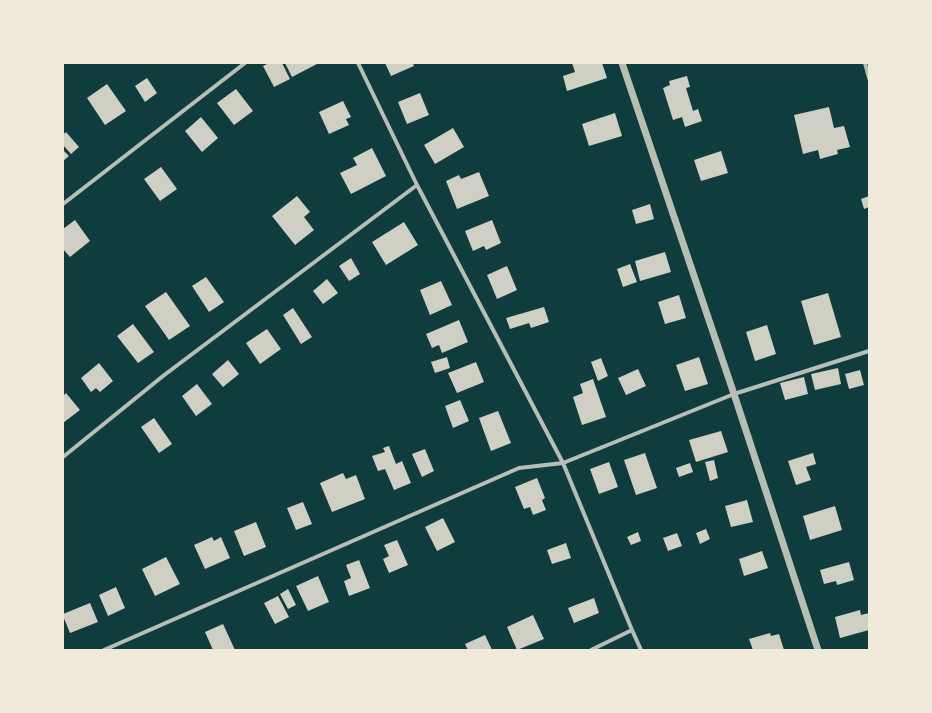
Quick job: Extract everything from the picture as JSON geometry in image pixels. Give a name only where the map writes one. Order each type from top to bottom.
[{"type":"street","points":[[63,204],[245,63]]},
{"type":"street","points":[[358,63],[417,185],[563,463],[641,650]]},
{"type":"street","points":[[622,63],[734,394],[818,650]]},
{"type":"street","points":[[865,63],[869,78]]},
{"type":"street","points":[[63,457],[163,376],[417,185]]},
{"type":"street","points":[[104,650],[519,468],[563,463],[734,394],[869,351]]},
{"type":"street","points":[[591,650],[632,630]]},
{"type":"building","points":[[269,63],[282,63],[290,79],[274,87],[263,66]]},
{"type":"building","points":[[285,63],[319,63],[292,77]]},
{"type":"building","points":[[385,63],[413,63],[414,66],[391,76]]},
{"type":"building","points":[[572,63],[602,63],[607,78],[567,91],[563,76],[575,72]]},
{"type":"building","points":[[687,76],[690,87],[686,88],[693,111],[698,109],[702,121],[685,127],[682,117],[673,120],[663,88],[670,85],[669,81]]},
{"type":"building","points":[[147,78],[157,93],[145,102],[135,86]]},
{"type":"building","points":[[107,84],[126,111],[105,125],[87,98]]},
{"type":"building","points":[[236,89],[253,111],[234,125],[217,103]]},
{"type":"building","points":[[420,93],[429,115],[407,124],[398,102]]},
{"type":"building","points":[[343,101],[351,117],[346,119],[349,125],[329,134],[319,112]]},
{"type":"building","points":[[829,107],[834,128],[844,126],[850,147],[837,150],[838,154],[820,159],[818,150],[803,154],[794,115]]},
{"type":"building","points":[[615,113],[622,136],[589,146],[582,124]]},
{"type":"building","points":[[201,117],[218,138],[202,152],[185,131]]},
{"type":"building","points":[[453,128],[464,147],[435,164],[424,145]]},
{"type":"building","points":[[66,132],[79,147],[71,154],[63,145],[63,135]]},
{"type":"building","points":[[372,148],[386,176],[351,194],[340,173],[357,165],[353,158]]},
{"type":"building","points":[[63,150],[69,156],[63,161]]},
{"type":"building","points":[[721,151],[728,173],[701,181],[694,160]]},
{"type":"building","points":[[161,167],[177,189],[160,201],[144,179]]},
{"type":"building","points":[[479,172],[489,196],[457,209],[446,181],[459,175],[461,179]]},
{"type":"building","points":[[297,196],[310,212],[304,217],[314,230],[295,245],[272,216]]},
{"type":"building","points":[[869,196],[869,207],[864,209],[861,199]]},
{"type":"building","points":[[650,204],[654,219],[636,224],[632,210]]},
{"type":"building","points":[[75,220],[90,241],[70,257],[63,249],[63,229]]},
{"type":"building","points":[[492,220],[501,243],[486,250],[484,246],[473,251],[465,231]]},
{"type":"building","points":[[404,222],[418,245],[386,265],[372,242]]},
{"type":"building","points":[[665,252],[671,272],[640,281],[635,261]]},
{"type":"building","points":[[351,258],[360,274],[349,281],[339,266]]},
{"type":"building","points":[[630,264],[637,282],[623,287],[617,269]]},
{"type":"building","points":[[507,266],[517,290],[497,299],[487,275]]},
{"type":"building","points":[[206,277],[224,302],[209,312],[192,286]]},
{"type":"building","points":[[327,279],[338,293],[323,304],[313,291]]},
{"type":"building","points":[[441,281],[452,305],[430,315],[420,290]]},
{"type":"building","points":[[166,292],[190,326],[169,340],[145,306]]},
{"type":"building","points":[[828,293],[841,337],[814,345],[801,301]]},
{"type":"building","points":[[679,295],[686,318],[665,324],[658,302]]},
{"type":"building","points":[[544,307],[549,322],[531,328],[529,323],[510,329],[506,318]]},
{"type":"building","points":[[293,308],[312,337],[301,344],[283,315]]},
{"type":"building","points":[[459,320],[468,342],[442,353],[439,345],[432,348],[426,334]]},
{"type":"building","points":[[133,324],[154,352],[138,363],[117,336]]},
{"type":"building","points":[[767,325],[776,354],[755,361],[746,332]]},
{"type":"building","points":[[267,329],[281,349],[260,364],[246,343]]},
{"type":"building","points":[[447,357],[450,368],[435,373],[431,362]]},
{"type":"building","points":[[699,357],[708,384],[685,391],[676,365]]},
{"type":"building","points":[[601,358],[608,376],[598,381],[591,362]]},
{"type":"building","points":[[228,360],[239,374],[223,387],[212,374]]},
{"type":"building","points":[[476,362],[484,382],[457,393],[448,373]]},
{"type":"building","points":[[99,363],[113,381],[100,392],[96,388],[91,392],[81,378]]},
{"type":"building","points":[[838,368],[841,384],[815,390],[811,374]]},
{"type":"building","points":[[638,369],[646,386],[626,395],[618,378]]},
{"type":"building","points":[[860,370],[864,385],[849,389],[845,374]]},
{"type":"building","points":[[804,377],[808,394],[785,400],[780,383]]},
{"type":"building","points":[[593,379],[606,417],[582,425],[573,397],[583,393],[580,384]]},
{"type":"building","points":[[197,384],[212,404],[196,416],[182,396]]},
{"type":"building","points":[[66,393],[80,410],[63,423],[63,396]]},
{"type":"building","points":[[460,400],[469,421],[453,428],[445,406]]},
{"type":"building","points":[[498,411],[511,443],[491,451],[479,418]]},
{"type":"building","points":[[154,418],[172,444],[159,453],[141,427]]},
{"type":"building","points":[[721,431],[728,452],[696,462],[689,440]]},
{"type":"building","points":[[389,446],[396,464],[402,461],[411,483],[394,490],[385,469],[378,471],[372,456],[385,452],[383,448]]},
{"type":"building","points":[[425,449],[434,471],[422,477],[412,454]]},
{"type":"building","points":[[645,453],[657,488],[636,495],[624,460]]},
{"type":"building","points":[[813,453],[816,464],[806,467],[811,480],[796,485],[788,461]]},
{"type":"building","points":[[714,460],[718,478],[710,481],[705,462]]},
{"type":"building","points":[[609,462],[618,487],[599,494],[590,469]]},
{"type":"building","points":[[690,463],[693,472],[679,477],[676,468]]},
{"type":"building","points":[[343,473],[346,479],[356,475],[365,499],[332,512],[320,483]]},
{"type":"building","points":[[537,478],[545,498],[542,500],[546,510],[533,515],[530,507],[524,509],[515,487]]},
{"type":"building","points":[[747,500],[753,522],[731,527],[725,506]]},
{"type":"building","points":[[303,502],[312,524],[296,530],[287,508]]},
{"type":"building","points":[[835,506],[842,530],[810,540],[803,516]]},
{"type":"building","points":[[443,518],[455,542],[437,551],[425,527]]},
{"type":"building","points":[[256,522],[266,547],[244,556],[234,531]]},
{"type":"building","points":[[706,529],[710,539],[700,544],[696,533]]},
{"type":"building","points":[[638,532],[641,541],[631,545],[627,537]]},
{"type":"building","points":[[677,533],[682,546],[668,551],[663,538]]},
{"type":"building","points":[[212,537],[214,541],[221,537],[230,558],[205,569],[194,545]]},
{"type":"building","points":[[397,540],[408,565],[389,573],[383,559],[389,556],[384,545]]},
{"type":"building","points":[[566,543],[571,558],[552,564],[547,550]]},
{"type":"building","points":[[762,551],[768,568],[744,576],[739,559]]},
{"type":"building","points":[[166,557],[180,584],[155,596],[142,569]]},
{"type":"building","points":[[359,560],[370,588],[349,596],[344,581],[351,578],[346,565]]},
{"type":"building","points":[[849,562],[854,580],[837,585],[836,581],[824,584],[820,570]]},
{"type":"building","points":[[318,576],[329,602],[308,611],[296,586]]},
{"type":"building","points":[[116,587],[125,608],[108,616],[99,595]]},
{"type":"building","points":[[288,589],[296,605],[288,609],[280,594]]},
{"type":"building","points":[[278,596],[289,617],[275,624],[264,603]]},
{"type":"building","points":[[594,598],[599,613],[574,623],[568,608]]},
{"type":"building","points":[[90,603],[98,622],[70,633],[63,614]]},
{"type":"building","points":[[860,610],[861,615],[869,613],[869,630],[840,638],[835,617]]},
{"type":"building","points":[[533,615],[544,639],[517,650],[507,627]]},
{"type":"building","points":[[223,624],[235,650],[213,650],[205,632]]},
{"type":"building","points":[[770,633],[771,636],[779,634],[784,650],[753,650],[749,639]]},
{"type":"building","points":[[485,635],[492,650],[468,650],[465,644]]}]
